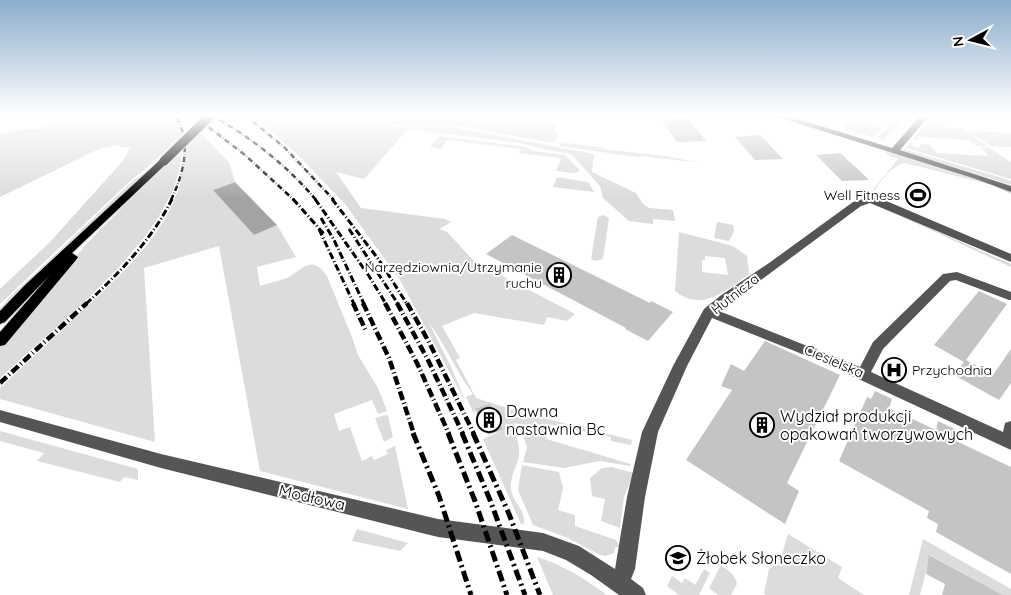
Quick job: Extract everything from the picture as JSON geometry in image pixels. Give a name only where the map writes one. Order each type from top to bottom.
[{"type":"main road","points":[[0,319],[29,288],[95,228],[183,143]]},
{"type":"main road","points":[[0,340],[95,228]]},
{"type":"street","points":[[867,143],[976,176],[1011,189]]},
{"type":"street","points":[[894,151],[901,143]]},
{"type":"street","name":"Hutnicza","points":[[618,582],[626,569],[636,497],[650,432],[680,366],[709,312],[724,299],[773,266],[849,209],[866,201],[880,202],[1011,258]]},
{"type":"street","points":[[863,374],[878,346],[947,277],[957,276],[1009,296]]},
{"type":"street","name":"Ciesielska","points":[[709,312],[828,358],[1010,437]]},
{"type":"street","name":"Modłowa","points":[[0,416],[161,461],[438,528],[543,542],[572,553],[636,595]]},
{"type":"shaded area","points":[[0,143],[174,143],[146,169],[131,180],[0,304],[0,289],[50,242],[121,163],[131,147],[119,147],[119,145],[99,149],[0,197]]},
{"type":"shaded area","points":[[210,143],[229,162],[235,182],[213,190],[254,235],[277,225],[296,257],[257,267],[260,286],[287,278],[307,265],[312,264],[322,269],[327,276],[358,355],[378,388],[387,411],[378,414],[372,400],[334,414],[339,431],[350,427],[362,461],[372,456],[374,460],[388,454],[386,450],[395,446],[408,509],[260,471],[219,246],[144,268],[155,442],[0,399],[0,388],[118,276],[152,238],[166,218],[176,195],[183,171],[186,144]]},
{"type":"shaded area","points":[[285,143],[396,143],[364,179],[336,172],[361,208],[445,219],[451,222],[439,229],[447,232],[474,261],[575,314],[567,321],[547,317],[544,325],[474,313],[442,326],[460,358],[456,360],[476,398],[523,413],[632,440],[631,445],[611,441],[611,437],[551,425],[546,439],[631,464],[630,466],[600,461],[564,468],[523,462],[527,447],[519,424],[515,423],[511,432],[512,435],[516,436],[519,445],[519,458],[511,481],[511,488],[523,514],[524,524],[521,524],[483,439],[503,430],[475,409],[474,414],[466,397],[473,394],[461,377],[441,340],[429,323],[452,369],[466,403],[400,280],[345,204]]},
{"type":"shaded area","points":[[433,143],[445,143],[441,149],[430,147]]},
{"type":"shaded area","points":[[469,143],[493,143],[526,147],[535,151],[565,155],[579,169],[579,172],[556,171],[561,158],[519,153],[520,149]]},
{"type":"shaded area","points":[[518,143],[535,143],[594,154],[592,172],[636,193],[643,204],[649,208],[673,210],[675,221],[653,219],[653,224],[629,221],[603,198],[600,186],[571,154]]},
{"type":"shaded area","points":[[561,143],[567,143],[702,163],[637,157],[559,146]]},
{"type":"shaded area","points":[[910,143],[917,143],[912,144],[914,147],[921,148],[919,145],[929,144],[937,153],[989,156],[980,147],[988,147],[1011,162],[1011,179],[906,148]]},
{"type":"shaded area","points":[[972,143],[982,143],[987,146],[976,146]]},
{"type":"shaded area","points":[[985,143],[1011,143],[1011,147],[990,146]]},
{"type":"shaded area","points":[[901,148],[1006,179],[1011,181],[1011,185],[908,153]]},
{"type":"shaded area","points":[[887,151],[989,182],[1011,191],[1011,194],[992,185],[905,163],[895,167],[887,174],[874,191],[875,196],[870,194],[898,159],[885,154]]},
{"type":"shaded area","points":[[182,154],[176,181],[164,207],[147,234],[100,287],[0,378],[0,345],[91,239],[166,163]]},
{"type":"shaded area","points":[[148,171],[0,314],[0,308],[11,296],[134,180]]},
{"type":"shaded area","points":[[557,177],[588,182],[594,192],[553,187]]},
{"type":"shaded area","points":[[235,182],[277,225],[254,235],[213,190]]},
{"type":"shaded area","points":[[881,207],[1011,264],[1011,267]]},
{"type":"shaded area","points":[[603,215],[609,218],[603,259],[595,261],[591,259],[598,217]]},
{"type":"shaded area","points":[[717,222],[733,225],[734,231],[729,241],[714,238]]},
{"type":"shaded area","points":[[679,232],[733,246],[747,256],[749,274],[714,297],[695,300],[675,291]],"holes":[[[705,256],[725,258],[728,275],[702,272],[702,260],[705,260]]]},
{"type":"shaded area","points":[[388,416],[393,437],[384,442],[375,418]]},
{"type":"shaded area","points":[[0,431],[138,469],[138,480],[124,477],[120,482],[37,461],[44,453],[0,441]]},
{"type":"shaded area","points":[[522,465],[559,472],[563,488],[558,510],[575,515],[575,526],[616,540],[619,547],[615,547],[614,553],[606,556],[600,555],[568,538],[533,525],[518,490]]},
{"type":"shaded area","points":[[612,467],[634,473],[624,497],[620,528],[601,521],[605,499],[592,496],[590,478],[602,468]]},
{"type":"shaded area","points":[[357,529],[408,543],[400,551],[352,541]]},
{"type":"shaded area","points":[[788,534],[842,567],[838,578],[864,595],[766,595],[764,593],[769,569],[780,561]]},
{"type":"shaded area","points":[[923,539],[1011,589],[1011,595],[1003,595],[930,555],[920,595],[909,595]]},
{"type":"shaded area","points":[[537,557],[574,573],[607,595],[553,595]]},
{"type":"shaded area","points":[[721,565],[731,573],[737,584],[731,595],[718,595],[709,588]]},
{"type":"shaded area","points":[[704,569],[710,573],[699,595],[679,595],[667,586],[672,576],[682,583],[685,578],[695,585]]},
{"type":"building","points":[[740,143],[767,143],[783,159],[755,160]]},
{"type":"building","points":[[840,153],[869,180],[842,181],[816,155]]},
{"type":"building","name":"Narzędziownia/Utrzymanie ruchu","points":[[512,235],[650,303],[651,301],[673,312],[648,341],[486,254]]},
{"type":"building","name":"Wydział produkcji opakowań tworzywowych","points":[[979,291],[1007,304],[966,360],[993,375],[1011,349],[1011,383],[999,400],[954,375],[964,362],[934,345]]},
{"type":"building","name":"Wydział produkcji opakowań tworzywowych","points":[[765,341],[840,375],[787,483],[799,491],[785,524],[686,460],[732,390],[721,386],[731,364],[744,371]]},
{"type":"building","points":[[875,391],[892,399],[889,408],[936,430],[938,421],[957,430],[954,440],[1011,467],[1011,574],[936,532],[938,524],[927,518],[929,511],[839,461],[867,397],[871,399]]},
{"type":"building","name":"Dawna nastawnia Bc","points":[[490,404],[503,430],[488,435],[475,409]]},
{"type":"building","points":[[929,555],[1003,595],[942,595],[945,584],[926,574]]},
{"type":"railway","points":[[171,200],[180,179],[184,158],[184,143]]},
{"type":"railway","points":[[229,143],[293,199]]},
{"type":"railway","points":[[254,143],[293,175],[316,200]]},
{"type":"railway","points":[[279,143],[334,200]]},
{"type":"railway","points":[[86,304],[111,280],[145,242],[172,199]]},
{"type":"railway","points":[[293,199],[324,234]]},
{"type":"railway","points":[[315,199],[369,276],[386,304]]},
{"type":"railway","points":[[332,199],[379,260],[407,304]]},
{"type":"railway","points":[[321,218],[334,240],[364,304]]},
{"type":"railway","points":[[319,229],[354,304]]},
{"type":"railway","points":[[349,229],[398,304]]},
{"type":"railway","points":[[0,383],[87,303]]},
{"type":"railway","points":[[353,303],[366,331]]},
{"type":"railway","points":[[363,303],[389,358],[414,434]]},
{"type":"railway","points":[[385,303],[417,363],[449,434]]},
{"type":"railway","points":[[397,303],[428,360],[463,434]]},
{"type":"railway","points":[[407,303],[430,344],[474,434]]},
{"type":"railway","points":[[413,433],[439,496],[471,595]]},
{"type":"railway","points":[[448,433],[475,501],[507,595]]},
{"type":"railway","points":[[462,433],[490,500],[525,595]]},
{"type":"railway","points":[[473,433],[509,514],[540,595]]},
{"type":"place","name":"Well Fitness","points":[[918,195]]},
{"type":"place","name":"Narzędziownia/Utrzymanie ruchu","points":[[559,275]]},
{"type":"place","name":"Przychodnia","points":[[894,370]]},
{"type":"place","name":"Dawna nastawnia Bc","points":[[489,420]]},
{"type":"place","name":"Wydział produkcji opakowań tworzywowych","points":[[762,425]]},
{"type":"place","name":"Żłobek Słoneczko","points":[[678,558]]}]
